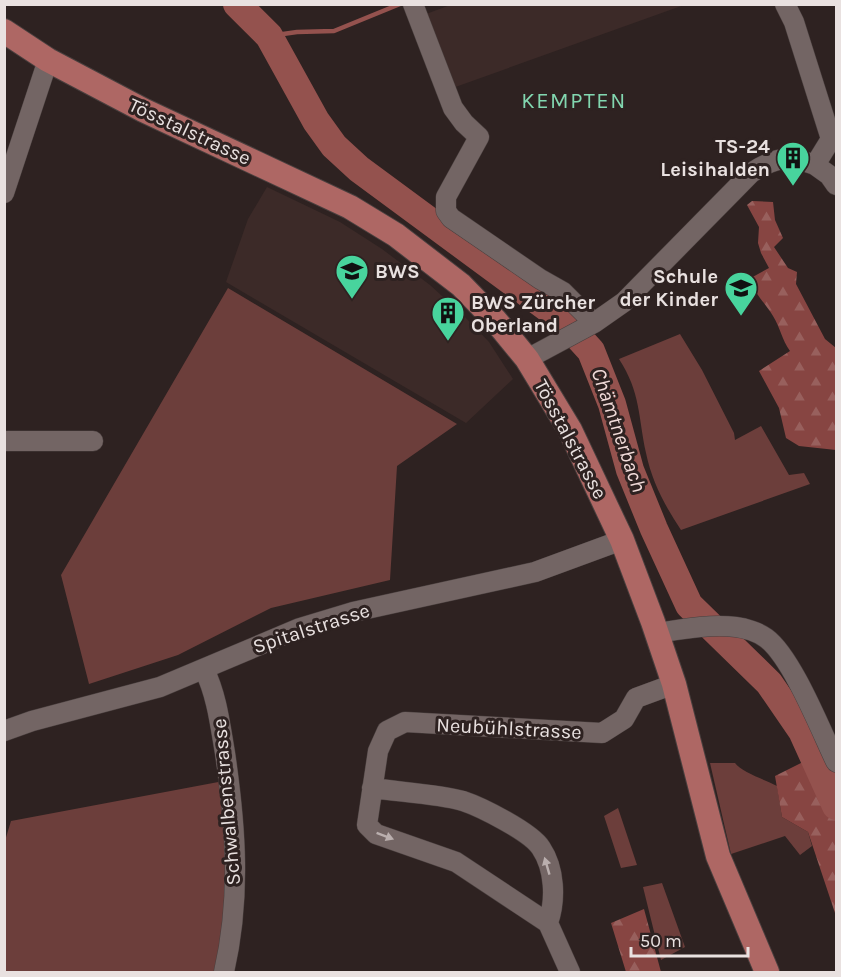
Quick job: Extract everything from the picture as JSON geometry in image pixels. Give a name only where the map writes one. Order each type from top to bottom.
[{"type":"main road","name":"Tösstalstrasse","points":[[4,31],[48,60],[143,110],[350,207],[396,235],[461,285],[489,313],[527,358],[560,410],[622,540],[674,684],[718,856],[767,972]]},
{"type":"street","points":[[785,4],[794,22],[834,137],[815,165]]},
{"type":"street","points":[[415,11],[453,108],[464,123],[479,137],[446,197],[446,212],[451,218],[563,292],[591,324]]},
{"type":"street","points":[[4,193],[48,60]]},
{"type":"street","points":[[527,358],[591,324],[624,302],[751,173],[763,165],[785,158],[796,158],[815,165],[829,175],[837,185]]},
{"type":"street","points":[[4,441],[93,441]]},
{"type":"street","name":"Spitalstrasse","points":[[4,731],[32,721],[160,687],[300,628],[373,607],[535,572],[622,540]]},
{"type":"street","points":[[657,633],[693,627],[734,627],[766,638],[785,658],[837,762]]},
{"type":"street","name":"Schwalbenstrasse","points":[[204,669],[217,702],[228,777],[237,868],[231,944],[224,972]]},
{"type":"street","name":"Neubühlstrasse","points":[[548,923],[456,862],[376,834],[367,825],[378,751],[387,731],[405,722],[602,733],[624,719],[636,698],[674,684]]},
{"type":"street","points":[[372,788],[460,801],[483,808],[525,834],[541,847],[554,890],[548,923],[570,972]]},
{"type":"shaded area","points":[[453,4],[684,5],[447,90],[418,17]]},
{"type":"shaded area","name":"BWS","points":[[267,187],[340,222],[382,249],[430,285],[489,342],[513,379],[466,423],[226,282],[248,219]]},
{"type":"shaded area","points":[[228,288],[457,424],[397,466],[390,580],[271,608],[178,655],[89,684],[61,575]]},
{"type":"shaded area","points":[[680,334],[702,370],[734,433],[735,440],[761,426],[789,475],[804,473],[810,484],[681,530],[655,484],[646,453],[635,394],[619,359]]},
{"type":"shaded area","points":[[710,763],[735,763],[748,773],[777,786],[782,817],[808,832],[812,846],[800,855],[785,836],[731,854]]},
{"type":"shaded area","points":[[229,780],[224,972],[5,972],[4,844],[11,821]]},
{"type":"shaded area","points":[[618,808],[637,865],[621,868],[604,816]]},
{"type":"shaded area","points":[[662,883],[685,947],[661,960],[643,887]]},
{"type":"green space","points":[[752,201],[773,202],[775,220],[783,238],[774,247],[788,268],[797,272],[796,284],[825,339],[836,348],[836,450],[799,446],[786,438],[779,408],[759,371],[790,351],[770,311],[749,279],[769,268],[758,243],[759,227],[747,205]]},
{"type":"green space","points":[[821,753],[836,784],[836,916],[808,832],[782,817],[775,776]]},
{"type":"green space","points":[[644,909],[661,972],[626,972],[611,923]]},
{"type":"waterway","name":"Chämtnerbach","points":[[237,4],[269,36],[316,121],[334,146],[359,169],[561,318],[591,351],[612,404],[630,470],[689,605],[769,683],[802,731],[836,806]]},
{"type":"waterway","points":[[269,36],[297,32],[334,31],[400,4]]},
{"type":"place","name":"TS-24 Leisihalden","points":[[793,187]]},
{"type":"place","name":"BWS","points":[[352,300]]},
{"type":"place","name":"Schule der Kinder","points":[[741,317]]},
{"type":"place","name":"BWS Zürcher Oberland","points":[[448,342]]},
{"type":"district","name":"KEMPTEN","points":[[574,100]]}]
